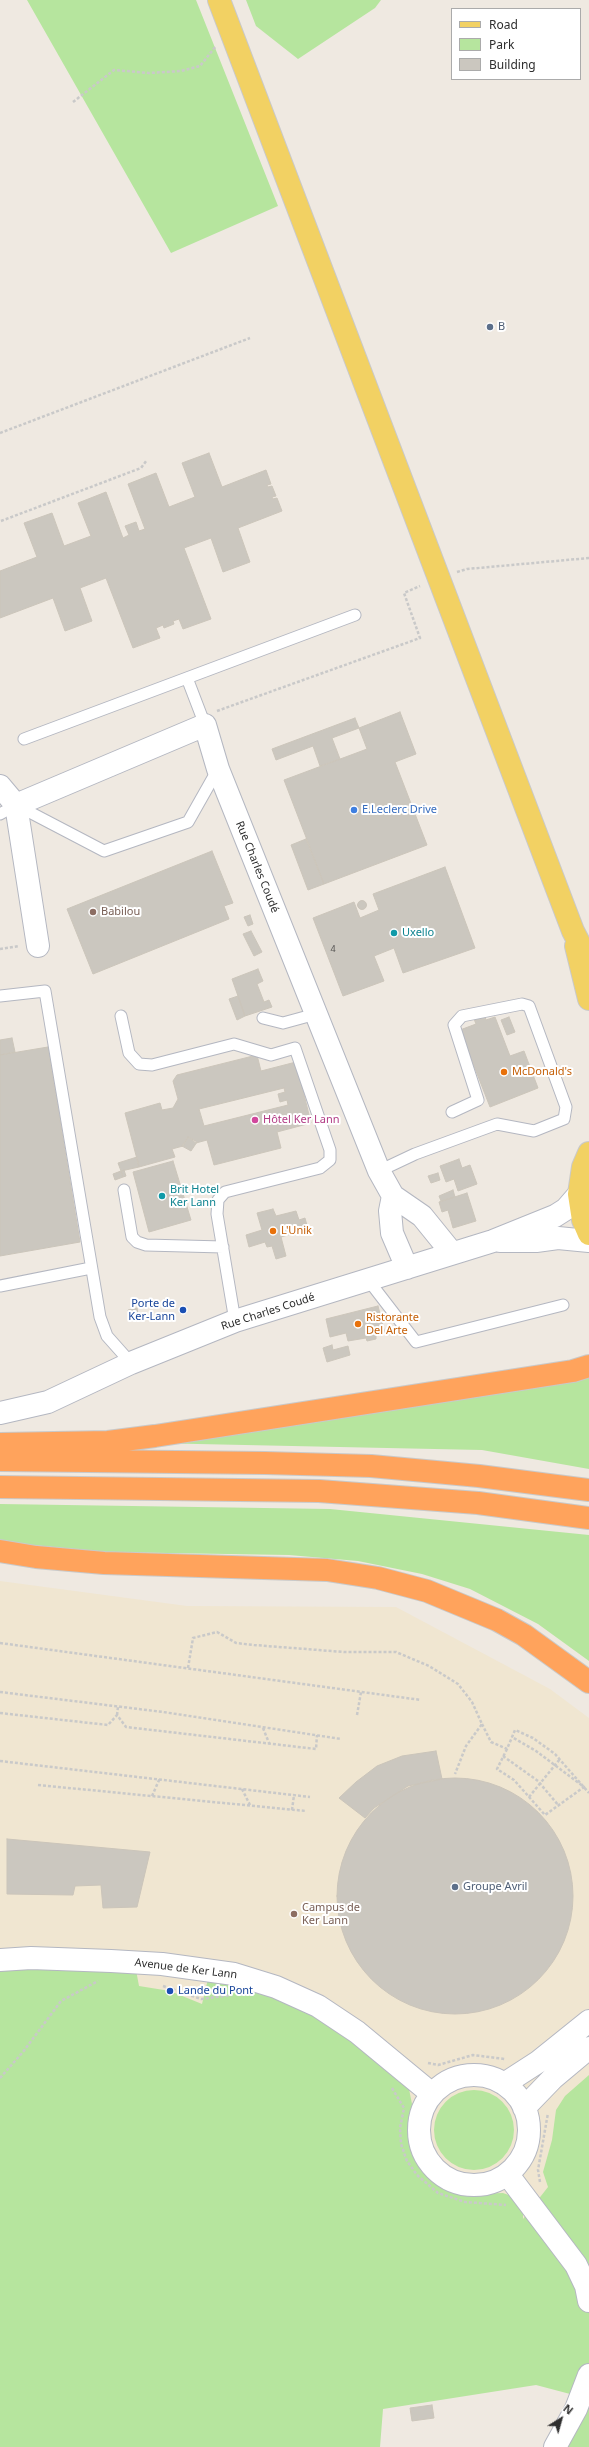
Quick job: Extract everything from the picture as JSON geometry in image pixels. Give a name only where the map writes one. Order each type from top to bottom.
[{"type":"highway","points":[[0,1444],[108,1442],[155,1436],[573,1371],[589,1366]]},
{"type":"highway","points":[[0,1460],[265,1463],[371,1466],[479,1476],[589,1490]]},
{"type":"highway","points":[[0,1487],[319,1491],[478,1503],[589,1518]]},
{"type":"highway","points":[[0,1551],[36,1557],[104,1563],[327,1570],[378,1578],[428,1591],[497,1620],[524,1636],[589,1682]]},
{"type":"main road","points":[[219,0],[573,931],[589,962]]},
{"type":"main road","points":[[573,931],[583,983],[589,999]]},
{"type":"main road","points":[[589,1153],[583,1167],[579,1194],[583,1220],[589,1234]]},
{"type":"street","name":"Rue Charles Coudé","points":[[205,725],[218,769],[379,1171],[393,1196],[422,1216],[452,1253]]},
{"type":"street","points":[[8,810],[205,725]]},
{"type":"street","points":[[0,786],[8,810],[38,946]]},
{"type":"street","points":[[493,1241],[555,1216],[566,1209],[579,1194]]},
{"type":"street","points":[[393,1196],[390,1211],[392,1233],[407,1268]]},
{"type":"street","points":[[493,1241],[536,1241],[558,1238],[589,1241]]},
{"type":"street","name":"Rue Charles Coudé","points":[[0,1413],[48,1402],[131,1363],[235,1321],[369,1281],[493,1241]]},
{"type":"street","name":"Avenue de Ker Lann","points":[[0,1960],[31,1958],[162,1964],[234,1974],[276,1987],[318,2006],[351,2028],[432,2094]]},
{"type":"street","points":[[504,2084],[538,2062],[589,2021]]},
{"type":"street","points":[[524,2108],[552,2078],[589,2048]]},
{"type":"street","points":[[472,2075],[494,2079],[504,2084],[513,2091],[524,2108],[529,2129],[526,2149],[515,2167],[508,2174],[497,2181],[472,2186],[448,2180],[429,2164],[419,2141],[418,2128],[425,2104],[432,2094],[450,2080],[472,2075]]},
{"type":"street","points":[[508,2174],[576,2265],[586,2286],[589,2301]]},
{"type":"street","points":[[555,2447],[576,2408],[589,2375]]},
{"type":"lane","points":[[24,739],[355,615]]},
{"type":"lane","points":[[187,678],[205,725]]},
{"type":"lane","points":[[8,810],[104,851],[188,822],[218,769]]},
{"type":"lane","points":[[0,996],[45,991],[100,1317],[107,1336],[131,1363]]},
{"type":"lane","points":[[379,1171],[415,1154],[497,1124],[534,1131],[564,1119],[566,1107],[529,1006],[522,1004],[462,1016],[454,1024],[478,1100],[452,1112]]},
{"type":"lane","points":[[263,1018],[283,1023],[316,1014]]},
{"type":"lane","points":[[121,1016],[129,1053],[139,1064],[152,1065],[234,1044],[271,1055],[295,1048],[330,1150],[330,1160],[320,1168],[225,1192],[218,1200],[217,1214],[235,1321]]},
{"type":"lane","points":[[124,1190],[132,1237],[138,1242],[146,1244],[223,1246]]},
{"type":"lane","points":[[0,1286],[91,1268]]},
{"type":"lane","points":[[369,1281],[416,1342],[563,1305]]},
{"type":"path","points":[[73,102],[114,70],[149,73],[181,71],[200,66],[230,30]]},
{"type":"path","points":[[0,432],[250,338]]},
{"type":"path","points":[[1,521],[141,468],[147,460]]},
{"type":"path","points":[[467,569],[589,558]]},
{"type":"path","points":[[222,708],[420,638],[404,593]]},
{"type":"path","points":[[188,1668],[193,1638],[217,1632],[236,1643],[344,1652],[396,1652],[429,1666],[458,1684],[472,1702],[491,1742],[507,1749]]},
{"type":"path","points":[[0,1643],[421,1700]]},
{"type":"path","points":[[0,1692],[118,1707],[341,1739]]},
{"type":"path","points":[[357,1715],[361,1692]]},
{"type":"path","points":[[0,1713],[108,1725],[117,1715],[118,1707]]},
{"type":"path","points":[[117,1715],[126,1727],[316,1749],[317,1735]]},
{"type":"path","points":[[455,1774],[466,1746],[482,1724]]},
{"type":"path","points":[[263,1728],[269,1743]]},
{"type":"path","points":[[584,1787],[545,1815],[514,1780],[497,1769],[515,1730],[534,1738],[560,1759],[584,1787],[589,1793]]},
{"type":"path","points":[[512,1737],[536,1751],[584,1787]]},
{"type":"path","points":[[503,1756],[525,1770],[541,1784],[559,1806]]},
{"type":"path","points":[[529,1798],[560,1759]]},
{"type":"path","points":[[0,1761],[160,1778],[310,1797]]},
{"type":"path","points":[[152,1796],[160,1778]]},
{"type":"path","points":[[38,1785],[306,1811]]},
{"type":"path","points":[[242,1788],[250,1805]]},
{"type":"path","points":[[292,1810],[294,1795]]},
{"type":"path","points":[[0,2078],[23,2052],[61,2001],[110,1975],[111,1961]]},
{"type":"path","points":[[161,1985],[201,1999],[239,1994]]},
{"type":"path","points":[[426,2061],[438,2065],[472,2055],[507,2059]]},
{"type":"path","points":[[388,2082],[404,2108],[400,2128],[401,2144],[407,2161],[417,2175],[438,2193],[465,2202],[503,2204],[511,2207],[531,2204],[541,2188],[538,2170],[550,2110]]},
{"type":"shaded area","name":"Campus de Ker Lann","points":[[0,1581],[187,1606],[396,1607],[550,1689],[589,1718],[589,2318],[0,2447]]},
{"type":"green space","points":[[27,0],[196,0],[278,206],[171,253]]},
{"type":"green space","points":[[246,0],[381,0],[375,8],[298,59],[256,26]]},
{"type":"green space","points":[[589,1376],[589,1469],[482,1450],[150,1443]]},
{"type":"green space","points":[[0,1504],[330,1509],[589,1535],[589,1661],[538,1624],[470,1589],[422,1574],[358,1561],[289,1555],[105,1552],[0,1542]]},
{"type":"green space","points":[[0,1968],[136,1970],[139,1986],[170,1991],[202,2004],[208,1979],[238,1984],[289,2001],[327,2021],[409,2089],[412,2104],[411,2125],[414,2150],[422,2164],[438,2180],[449,2187],[470,2194],[503,2193],[514,2197],[523,2211],[523,2219],[548,2187],[543,2172],[552,2140],[556,2110],[565,2096],[589,2075],[589,2399],[536,2385],[383,2409],[380,2447],[0,2447]]},
{"type":"green space","points":[[474,2090],[489,2093],[502,2102],[511,2115],[514,2130],[511,2145],[502,2158],[489,2167],[474,2170],[459,2167],[446,2158],[437,2145],[434,2130],[437,2115],[446,2102],[459,2093]]},
{"type":"green space","points":[[589,2405],[589,2447],[567,2447]]},
{"type":"building","points":[[209,453],[222,487],[266,470],[271,484],[267,485],[268,487],[272,486],[276,496],[272,497],[273,499],[277,498],[282,511],[238,528],[250,562],[223,572],[211,538],[184,548],[211,619],[183,629],[179,619],[173,621],[174,624],[164,628],[163,625],[156,628],[160,638],[133,648],[106,578],[80,588],[92,621],[65,631],[53,598],[0,618],[0,571],[37,557],[24,523],[52,513],[64,546],[91,536],[78,503],[106,492],[123,538],[129,535],[125,526],[136,522],[139,531],[145,529],[128,484],[156,473],[169,507],[195,497],[182,463]]},
{"type":"building","name":"E.Leclerc Drive","points":[[400,712],[416,754],[395,762],[427,845],[324,884],[284,780],[367,749],[359,728]]},
{"type":"building","points":[[355,718],[359,728],[332,738],[340,759],[320,766],[313,746],[276,760],[272,749]]},
{"type":"building","points":[[306,839],[324,884],[308,890],[291,845]]},
{"type":"building","points":[[212,851],[233,903],[224,906],[229,919],[93,974],[67,909]]},
{"type":"building","name":"Uxello","points":[[445,867],[475,948],[403,973],[394,948],[374,956],[384,981],[343,996],[313,918],[354,902],[360,918],[379,910],[373,894]]},
{"type":"building","points":[[362,900],[367,905],[362,910],[357,905]]},
{"type":"building","points":[[250,915],[253,924],[248,926],[244,917]]},
{"type":"building","points":[[251,931],[262,952],[254,956],[243,934]]},
{"type":"building","points":[[258,969],[263,981],[257,984],[264,1002],[269,1000],[272,1007],[245,1016],[232,979]]},
{"type":"building","points":[[238,996],[245,1016],[237,1020],[229,999]]},
{"type":"building","name":"McDonald's","points":[[485,1017],[486,1020],[495,1017],[510,1056],[524,1051],[538,1088],[490,1107],[460,1030],[476,1024],[474,1019]]},
{"type":"building","points":[[509,1017],[515,1032],[507,1035],[501,1020]]},
{"type":"building","points":[[12,1038],[15,1052],[0,1055],[0,1040]]},
{"type":"building","points":[[48,1047],[80,1242],[0,1256],[0,1055]]},
{"type":"building","points":[[257,1055],[261,1071],[296,1062],[311,1123],[277,1132],[281,1148],[214,1165],[207,1140],[196,1143],[188,1137],[183,1146],[172,1149],[175,1157],[139,1167],[125,1113],[160,1103],[162,1110],[173,1108],[178,1099],[173,1081],[177,1075]],"holes":[[[284,1088],[285,1092],[278,1094],[280,1102],[287,1100],[288,1105],[204,1126],[199,1109]]]},
{"type":"building","points":[[188,1137],[197,1142],[191,1151],[182,1146]]},
{"type":"building","points":[[137,1157],[139,1167],[121,1171],[118,1163]]},
{"type":"building","points":[[459,1159],[462,1168],[470,1165],[477,1184],[458,1191],[454,1179],[446,1182],[440,1166]]},
{"type":"building","name":"Brit Hotel Ker Lann","points":[[173,1161],[191,1220],[149,1232],[133,1172]]},
{"type":"building","points":[[124,1170],[126,1176],[123,1177],[121,1172]]},
{"type":"building","points":[[121,1171],[123,1177],[115,1180],[113,1174]]},
{"type":"building","points":[[438,1173],[440,1180],[431,1183],[428,1176]]},
{"type":"building","points":[[453,1190],[455,1197],[441,1201],[439,1196]]},
{"type":"building","points":[[467,1193],[476,1221],[453,1228],[448,1210],[442,1212],[439,1202]]},
{"type":"building","points":[[273,1209],[276,1216],[296,1211],[299,1220],[305,1218],[308,1229],[281,1237],[286,1256],[276,1259],[272,1246],[267,1247],[265,1242],[249,1247],[246,1235],[262,1230],[257,1213]]},
{"type":"building","points":[[378,1306],[385,1333],[376,1335],[376,1339],[367,1341],[366,1338],[348,1341],[346,1333],[330,1337],[326,1319]]},
{"type":"building","points":[[137,1308],[138,1314],[129,1316],[128,1310]]},
{"type":"building","points":[[332,1345],[333,1350],[348,1346],[350,1355],[327,1362],[323,1348]]},
{"type":"building","points":[[436,1751],[442,1779],[408,1786],[374,1808],[365,1818],[339,1798],[356,1782],[377,1766],[402,1756]]},
{"type":"building","name":"Groupe Avril","points":[[443,1778],[467,1778],[489,1783],[511,1792],[539,1812],[553,1830],[564,1851],[571,1873],[573,1896],[571,1919],[564,1941],[553,1962],[539,1980],[511,2000],[489,2009],[467,2014],[443,2014],[421,2009],[399,2000],[371,1980],[351,1952],[342,1930],[337,1908],[337,1884],[342,1862],[351,1840],[371,1812],[399,1792],[421,1783]]},
{"type":"building","points":[[7,1839],[150,1852],[137,1907],[103,1908],[101,1885],[75,1886],[73,1895],[7,1894]]},
{"type":"building","points":[[432,2405],[434,2418],[412,2421],[410,2408]]},
{"type":"place","name":"B","points":[[490,327]]},
{"type":"place","name":"E.Leclerc Drive","points":[[354,810]]},
{"type":"place","name":"Babilou","points":[[93,912]]},
{"type":"place","name":"Uxello","points":[[394,933]]},
{"type":"place","name":"McDonald's","points":[[504,1072]]},
{"type":"place","name":"Hôtel Ker Lann","points":[[255,1120]]},
{"type":"place","name":"Brit Hotel Ker Lann","points":[[162,1196]]},
{"type":"place","name":"L'Unik","points":[[273,1231]]},
{"type":"place","name":"Porte de Ker-Lann","points":[[183,1310]]},
{"type":"place","name":"Ristorante Del Arte","points":[[358,1324]]},
{"type":"place","name":"Groupe Avril","points":[[455,1887]]},
{"type":"place","name":"Campus de Ker Lann","points":[[294,1914]]},
{"type":"place","name":"Lande du Pont","points":[[170,1991]]}]
